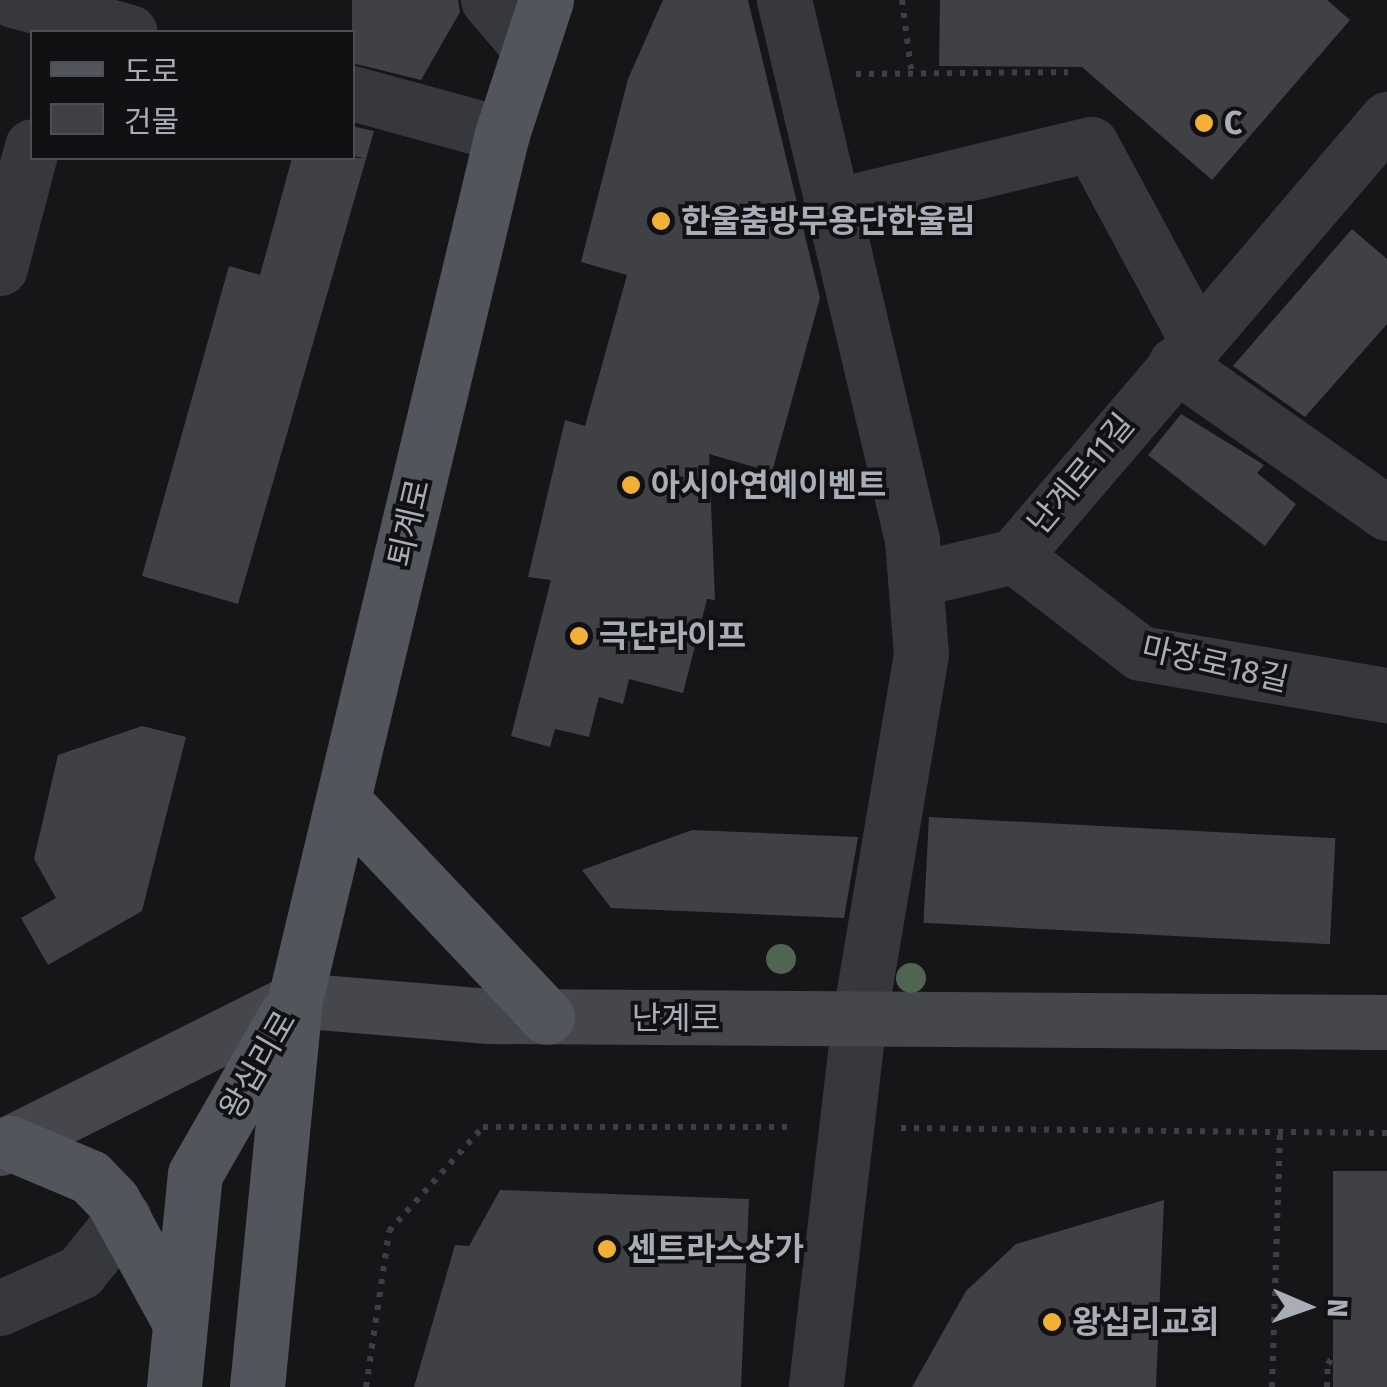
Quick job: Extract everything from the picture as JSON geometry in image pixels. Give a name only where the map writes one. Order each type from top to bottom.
[{"type":"main road","name":"퇴계로","points":[[295,1000],[502,134],[538,24]]},
{"type":"main road","points":[[343,801],[547,1017]]},
{"type":"main road","points":[[5,1146],[295,1000]]},
{"type":"main road","name":"난계로","points":[[295,1000],[547,1017],[1387,1022]]},
{"type":"main road","name":"왕십리로","points":[[174,1387],[195,1174],[295,1000]]},
{"type":"main road","name":"왕십리로","points":[[257,1387],[295,1000]]},
{"type":"main road","points":[[5,1146],[90,1177],[124,1216],[179,1321]]},
{"type":"street","points":[[13,0],[122,30]]},
{"type":"street","name":"퇴계로","points":[[488,0],[538,24]]},
{"type":"street","points":[[784,0],[917,579],[921,654],[859,1019],[816,1387]]},
{"type":"street","points":[[355,94],[502,134]]},
{"type":"street","name":"난계로11길","points":[[917,579],[1014,556],[1387,118]]},
{"type":"street","points":[[834,206],[1091,144],[1185,351],[1387,513]]},
{"type":"street","points":[[0,268],[30,154]]},
{"type":"street","name":"마장로18길","points":[[1014,556],[1140,653],[1387,694]]},
{"type":"street","points":[[0,1308],[80,1272],[124,1216]]},
{"type":"path","points":[[902,0],[911,69]]},
{"type":"path","points":[[849,74],[911,69],[1068,72]]},
{"type":"path","points":[[1272,1387],[1280,1130]]},
{"type":"path","points":[[1327,1387],[1328,1364],[1387,1275]]},
{"type":"building","points":[[352,0],[458,0],[460,12],[421,80],[355,64]]},
{"type":"building","points":[[663,0],[748,0],[820,298],[772,472],[709,454],[715,600],[707,599],[683,693],[629,679],[623,704],[599,697],[589,737],[555,729],[550,747],[511,736],[551,580],[528,577],[565,420],[585,426],[627,275],[581,262],[628,79]]},
{"type":"building","name":"C","points":[[940,0],[1327,0],[1350,20],[1212,180],[1082,67],[939,66]]},
{"type":"building","points":[[355,127],[374,131],[238,604],[142,576],[229,266],[260,275],[291,160],[365,158],[355,156]]},
{"type":"building","points":[[1352,229],[1387,259],[1387,324],[1305,417],[1233,366]]},
{"type":"building","points":[[1181,414],[1264,465],[1257,473],[1296,504],[1265,546],[1148,455]]},
{"type":"building","points":[[142,726],[186,737],[142,911],[48,965],[21,918],[56,898],[34,859],[58,755]]},
{"type":"building","points":[[929,817],[1335,838],[1330,944],[923,923]]},
{"type":"building","points":[[692,830],[858,837],[844,918],[611,908],[582,870]]},
{"type":"building","points":[[1333,1171],[1387,1171],[1387,1387],[1333,1387]]},
{"type":"building","name":"센트라스상가","points":[[500,1190],[749,1199],[741,1387],[414,1387],[455,1245],[469,1246]]},
{"type":"building","name":"왕십리교회","points":[[1164,1200],[1156,1387],[912,1387],[966,1291],[1016,1244]]},
{"type":"place","name":"C","points":[[1204,123]]},
{"type":"place","name":"한울춤방무용단한울림","points":[[661,221]]},
{"type":"place","name":"아시아연예이벤트","points":[[631,485]]},
{"type":"place","name":"극단라이프","points":[[579,636]]},
{"type":"place","name":"센트라스상가","points":[[607,1249]]},
{"type":"place","name":"왕십리교회","points":[[1052,1322]]}]
